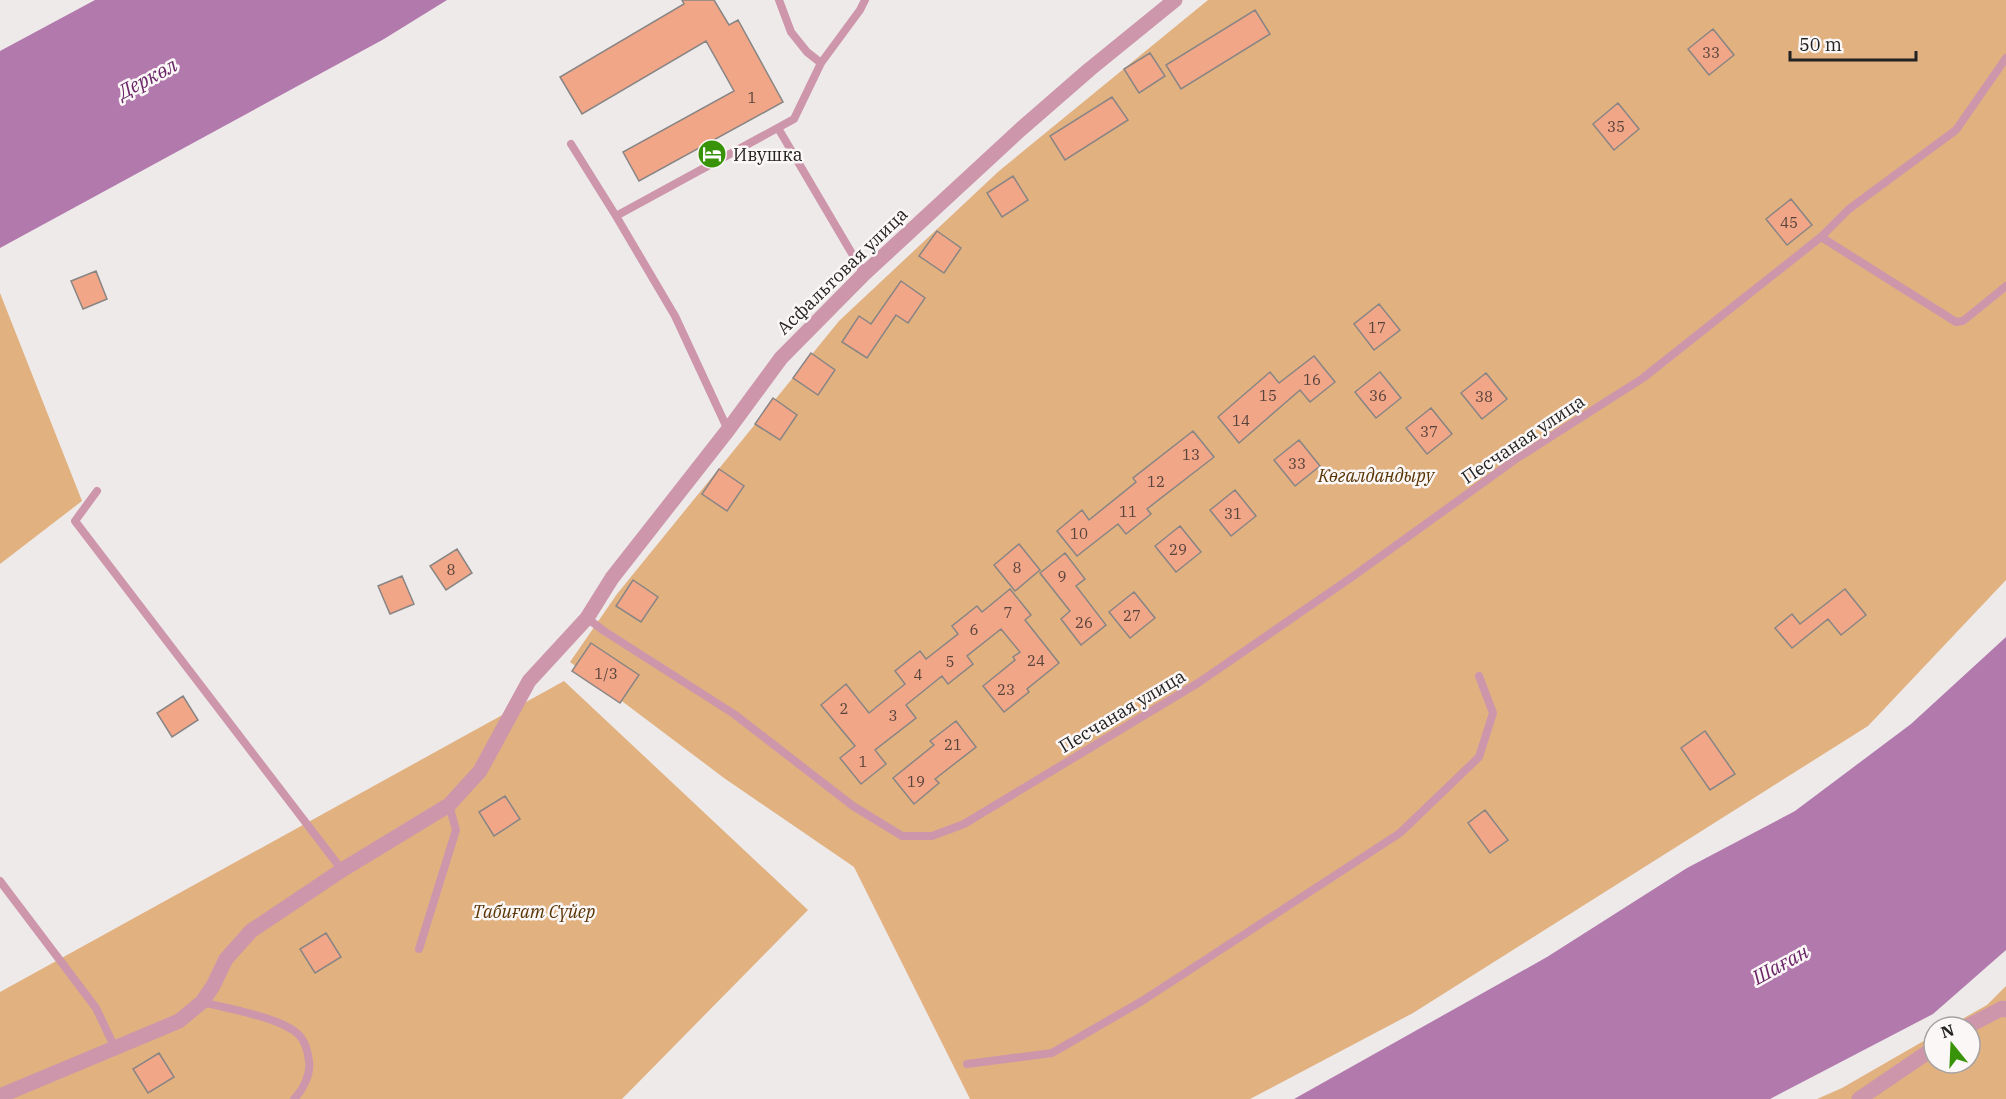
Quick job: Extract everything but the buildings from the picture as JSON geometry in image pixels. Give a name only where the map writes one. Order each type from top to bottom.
[{"type":"street","name":"Асфальтовая улица","points":[[202,1002],[213,986],[226,959],[251,931],[342,870],[449,805],[480,771],[530,681],[587,618],[612,578],[728,430],[781,358],[864,274],[1056,99],[1175,0]]},
{"type":"street","points":[[0,1096],[114,1046],[178,1021],[202,1002]]},
{"type":"street","points":[[1982,1019],[2003,1008],[2006,1010]]},
{"type":"street","points":[[1859,1099],[1922,1056]]},
{"type":"lane","points":[[779,0],[791,32],[807,52],[821,63]]},
{"type":"lane","points":[[616,216],[794,119],[821,63],[865,0]]},
{"type":"lane","name":"Песчаная улица","points":[[587,618],[734,714],[853,806],[902,836],[932,836],[964,824],[1198,683],[1352,577],[1516,459],[1643,378],[1821,237],[1849,209],[1956,130],[2006,58]]},
{"type":"lane","points":[[778,128],[864,274]]},
{"type":"lane","points":[[571,144],[675,316],[728,430]]},
{"type":"lane","points":[[1821,237],[1956,322],[1963,321],[2006,286]]},
{"type":"lane","points":[[97,491],[75,521],[342,870]]},
{"type":"lane","points":[[967,1064],[1052,1053],[1142,1001],[1400,833],[1479,757],[1493,713],[1479,676]]},
{"type":"lane","points":[[419,949],[456,830],[449,805]]},
{"type":"lane","points":[[0,881],[96,1008],[114,1046]]},
{"type":"lane","points":[[202,1002],[283,1023],[301,1036],[308,1054],[310,1068],[300,1093],[294,1099]]},
{"type":"green space","name":"Көгалдандыру","points":[[1208,0],[2006,0],[2006,580],[1868,726],[1413,1013],[1250,1099],[970,1099],[854,867],[724,778],[570,662],[617,594],[839,321],[999,171]]},
{"type":"green space","points":[[0,293],[82,501],[0,564]]},
{"type":"green space","name":"Табиғат Сүйер","points":[[564,681],[808,910],[622,1099],[0,1099],[0,992]]},
{"type":"green space","points":[[2006,986],[2006,1099],[1817,1099],[1842,1088],[1922,1042],[1922,1075],[1982,1075],[1982,1015],[1969,1015],[1987,1005]]},
{"type":"water","name":"Деркөл","points":[[95,0],[447,0],[384,39],[0,248],[0,51]]},
{"type":"water","name":"Шаған","points":[[2006,637],[2006,950],[1933,1014],[1922,1015],[1922,1020],[1770,1099],[1294,1099],[1547,957],[1687,868],[1795,811],[1911,724]]},
{"type":"place","name":"Ивушка","points":[[712,154]]}]
